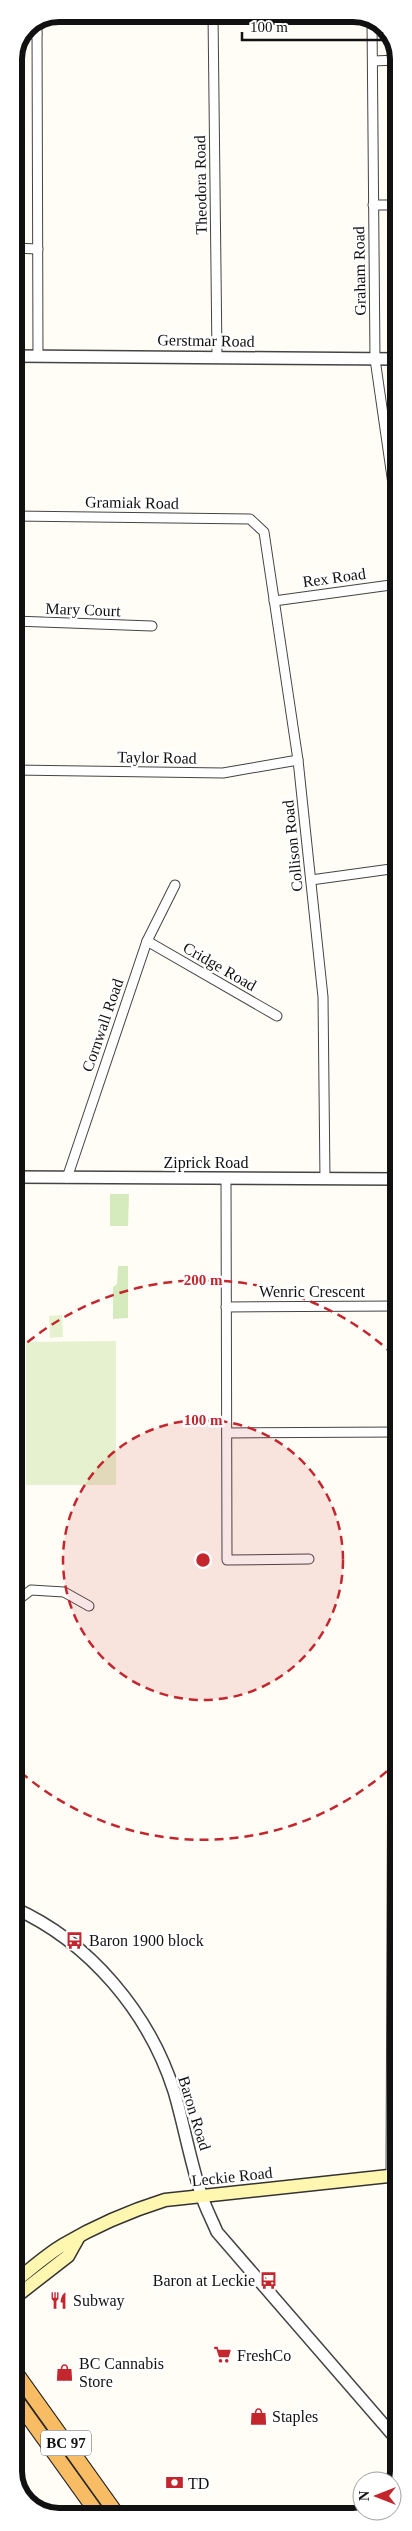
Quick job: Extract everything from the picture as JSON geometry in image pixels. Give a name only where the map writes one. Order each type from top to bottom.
[{"type":"highway","name":"BC 97","points":[[23,2383],[113,2508]]},
{"type":"highway","name":"BC 97","points":[[23,2411],[93,2508]]},
{"type":"main road","name":"Leckie Road","points":[[23,2275],[63,2245],[133,2210],[165,2200],[390,2176]]},
{"type":"main road","name":"Leckie Road","points":[[23,2291],[68,2256],[78,2238]]},
{"type":"street","name":"Theodora Road","points":[[213,23],[217,356]]},
{"type":"street","name":"Graham Road","points":[[372,28],[375,359],[389,449]]},
{"type":"street","points":[[37,30],[38,356]]},
{"type":"street","points":[[32,34],[37,34]]},
{"type":"street","points":[[373,61],[389,60]]},
{"type":"street","points":[[373,205],[389,205]]},
{"type":"street","points":[[22,248],[38,249]]},
{"type":"street","name":"Gerstmar Road","points":[[22,356],[217,356],[389,359]]},
{"type":"street","name":"Gramiak Road","points":[[22,516],[250,520]]},
{"type":"street","name":"Collison Road","points":[[250,520],[264,532],[298,760],[324,997],[325,1179]]},
{"type":"street","name":"Rex Road","points":[[274,601],[389,585]]},
{"type":"street","name":"Mary Court","points":[[22,621],[152,626]]},
{"type":"street","name":"Taylor Road","points":[[22,770],[222,773],[298,760]]},
{"type":"street","points":[[311,880],[389,869]]},
{"type":"street","name":"Cornwall Road","points":[[67,1178],[147,941],[175,885]]},
{"type":"street","name":"Cridge Road","points":[[147,941],[277,1016]]},
{"type":"street","name":"Ziprick Road","points":[[22,1177],[389,1179]]},
{"type":"street","points":[[226,1178],[227,1560],[309,1559]]},
{"type":"street","name":"Wenric Crescent","points":[[226,1307],[390,1306]]},
{"type":"street","points":[[227,1433],[390,1432]]},
{"type":"street","points":[[23,1596],[31,1590],[64,1592],[89,1606]]},
{"type":"street","name":"Baron Road","points":[[23,1913],[64,1937],[97,1966],[128,2001],[154,2042],[173,2090],[201,2195],[217,2232],[390,2432]]},
{"type":"green space","points":[[110,1194],[129,1194],[128,1226],[110,1226]]},
{"type":"green space","points":[[118,1266],[128,1266],[128,1318],[113,1319],[113,1287],[117,1284]]},
{"type":"green space","points":[[62,1315],[63,1337],[50,1338],[49,1316]]},
{"type":"green space","points":[[116,1341],[116,1485],[26,1485],[26,1342]]},
{"type":"place","name":"Baron 1900 block","points":[[75,1940]]},
{"type":"place","name":"Baron at Leckie","points":[[269,2280]]},
{"type":"place","name":"Subway","points":[[59,2300]]},
{"type":"place","name":"FreshCo","points":[[223,2355]]},
{"type":"place","name":"BC Cannabis Store","points":[[65,2372]]},
{"type":"place","name":"Staples","points":[[258,2416]]},
{"type":"place","name":"TD","points":[[174,2483]]}]
